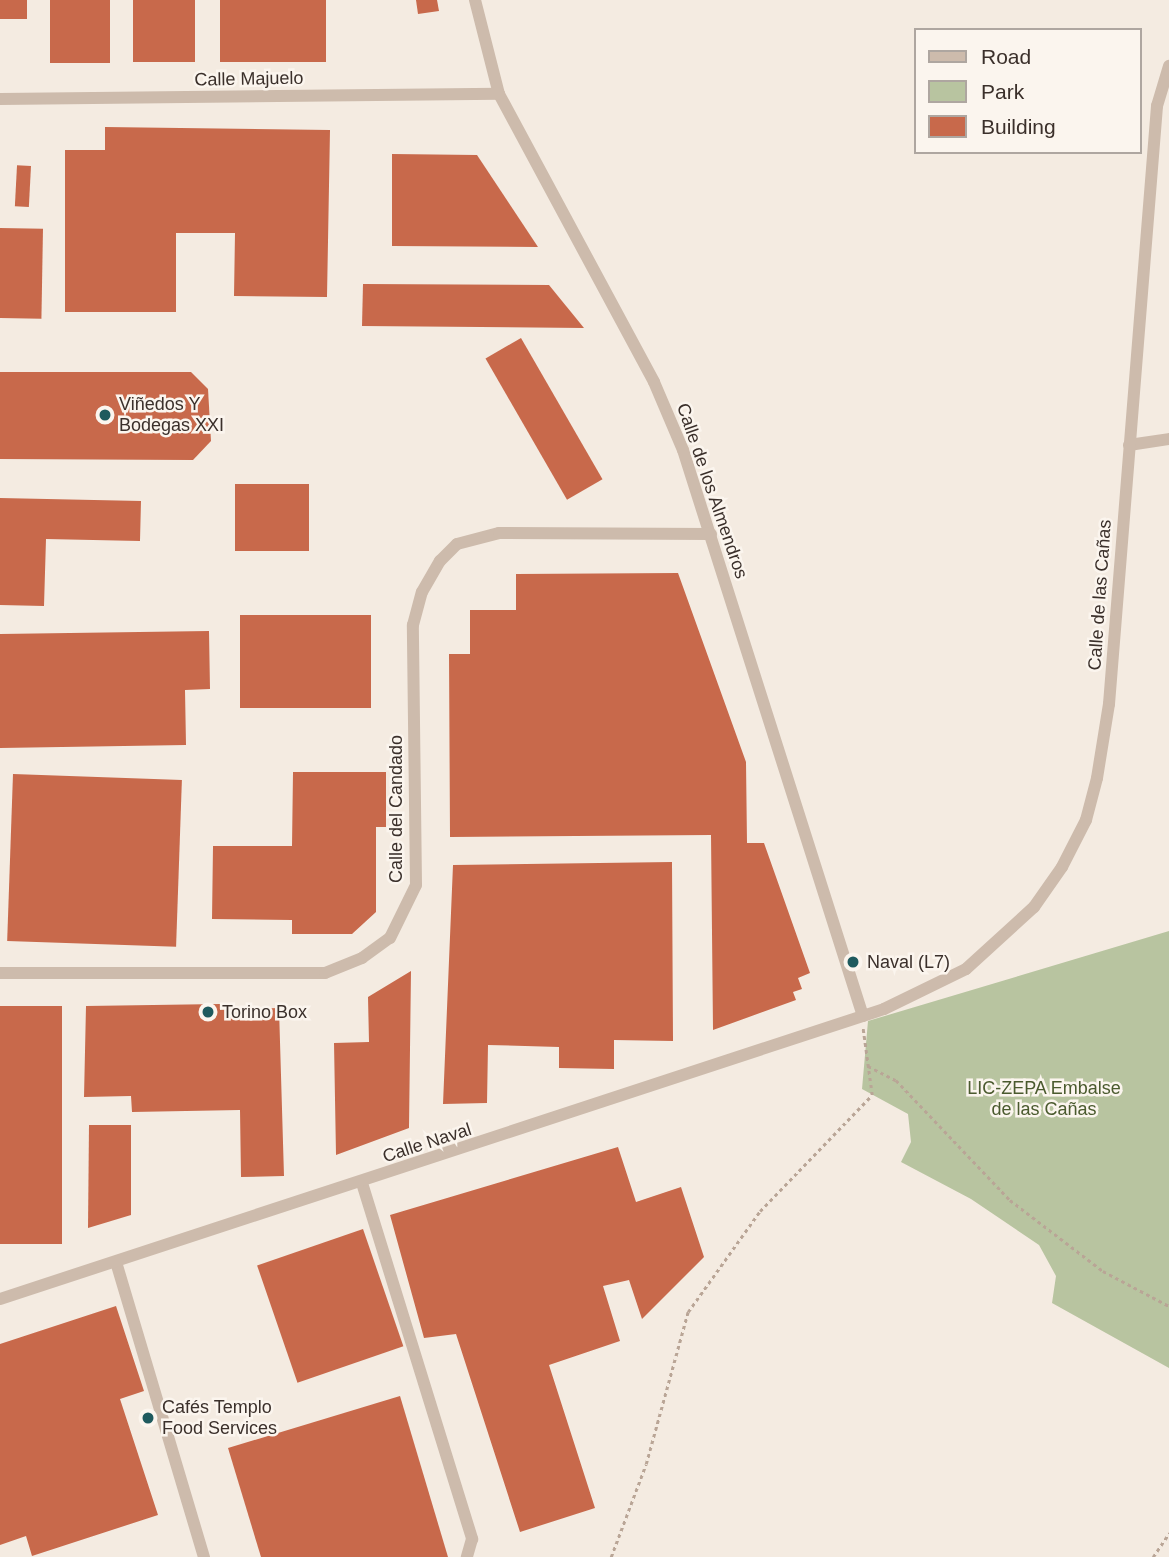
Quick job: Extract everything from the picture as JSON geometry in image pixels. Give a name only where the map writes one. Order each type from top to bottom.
[{"type":"street","name":"Calle de los Almendros","points":[[475,0],[499,93],[654,382],[683,450],[863,1016]]},
{"type":"street","name":"Calle de las Cañas","points":[[863,1016],[966,969],[1004,937],[1034,906],[1062,867],[1086,820],[1109,704],[1157,106],[1169,66]]},
{"type":"street","name":"Calle Majuelo","points":[[0,99],[499,93]]},
{"type":"street","points":[[1129,445],[1169,439]]},
{"type":"street","name":"Calle del Candado","points":[[0,973],[325,973],[362,958],[390,938],[416,885],[413,625],[422,592],[440,561],[457,544],[499,533],[711,534]]},
{"type":"street","name":"Calle Naval","points":[[0,1298],[362,1183],[863,1016]]},
{"type":"street","points":[[362,1183],[472,1539],[467,1557]]},
{"type":"street","points":[[116,1262],[204,1557]]},
{"type":"path","points":[[611,1557],[646,1464],[688,1312],[760,1211],[872,1095],[863,1016]]},
{"type":"path","points":[[867,1066],[896,1080],[1010,1200],[1103,1271],[1169,1306]]},
{"type":"path","points":[[1153,1557],[1169,1533]]},
{"type":"green space","name":"LIC-ZEPA Embalse de las Cañas","points":[[1169,931],[1169,1368],[1052,1303],[1056,1276],[1039,1245],[971,1199],[901,1162],[911,1142],[908,1114],[862,1089],[868,1021]]},
{"type":"building","points":[[0,0],[27,0],[27,19],[0,19]]},
{"type":"building","points":[[50,0],[110,0],[110,63],[50,63]]},
{"type":"building","points":[[133,0],[195,0],[195,62],[133,62]]},
{"type":"building","points":[[220,0],[326,0],[326,62],[220,62]]},
{"type":"building","points":[[416,0],[437,0],[439,11],[418,14]]},
{"type":"building","points":[[105,127],[330,130],[327,297],[234,296],[235,233],[176,233],[176,312],[65,312],[65,150],[105,150]]},
{"type":"building","points":[[392,154],[477,155],[538,247],[392,246]]},
{"type":"building","points":[[17,165],[31,166],[29,207],[15,206]]},
{"type":"building","points":[[0,228],[43,229],[41,319],[0,318]]},
{"type":"building","points":[[363,284],[549,285],[584,328],[362,326]]},
{"type":"building","points":[[521,338],[602,479],[567,500],[485,358]]},
{"type":"building","name":"Viñedos Y Bodegas XXI","points":[[0,372],[191,372],[208,389],[211,441],[193,460],[0,459]]},
{"type":"building","points":[[235,484],[309,484],[309,551],[235,551]]},
{"type":"building","points":[[0,498],[141,501],[140,541],[46,539],[44,606],[0,605]]},
{"type":"building","points":[[678,573],[746,762],[747,843],[764,843],[810,973],[798,978],[802,989],[793,992],[796,1000],[713,1030],[711,835],[450,837],[449,654],[470,654],[470,610],[516,610],[516,574]]},
{"type":"building","points":[[240,615],[371,615],[371,708],[240,708]]},
{"type":"building","points":[[209,631],[210,689],[185,690],[186,745],[0,748],[0,634]]},
{"type":"building","points":[[293,772],[386,772],[386,827],[376,827],[376,912],[352,934],[292,934],[292,920],[212,919],[213,846],[292,846]]},
{"type":"building","points":[[13,774],[182,780],[176,947],[7,941]]},
{"type":"building","points":[[672,862],[673,1041],[614,1040],[614,1069],[559,1068],[559,1047],[488,1045],[487,1103],[443,1104],[453,865]]},
{"type":"building","points":[[411,971],[409,1128],[336,1155],[334,1043],[369,1042],[368,997]]},
{"type":"building","points":[[220,1004],[220,1010],[279,1008],[284,1176],[241,1177],[240,1110],[132,1112],[131,1096],[84,1097],[86,1006]]},
{"type":"building","points":[[0,1006],[62,1006],[62,1244],[0,1244]]},
{"type":"building","points":[[89,1125],[131,1125],[131,1215],[88,1228]]},
{"type":"building","points":[[618,1147],[636,1202],[681,1187],[704,1257],[642,1319],[629,1280],[603,1286],[620,1341],[549,1365],[595,1508],[520,1532],[456,1334],[424,1338],[390,1215]]},
{"type":"building","points":[[363,1229],[403,1346],[297,1383],[257,1265]]},
{"type":"building","points":[[116,1306],[144,1391],[120,1399],[158,1515],[32,1556],[26,1536],[0,1545],[0,1344]]},
{"type":"building","points":[[400,1396],[448,1557],[261,1557],[228,1448]]},
{"type":"place","name":"Viñedos Y Bodegas XXI","points":[[105,415]]},
{"type":"place","name":"Naval (L7)","points":[[853,962]]},
{"type":"place","name":"Torino Box","points":[[208,1012]]},
{"type":"place","name":"Cafés Templo Food Services","points":[[148,1418]]}]
